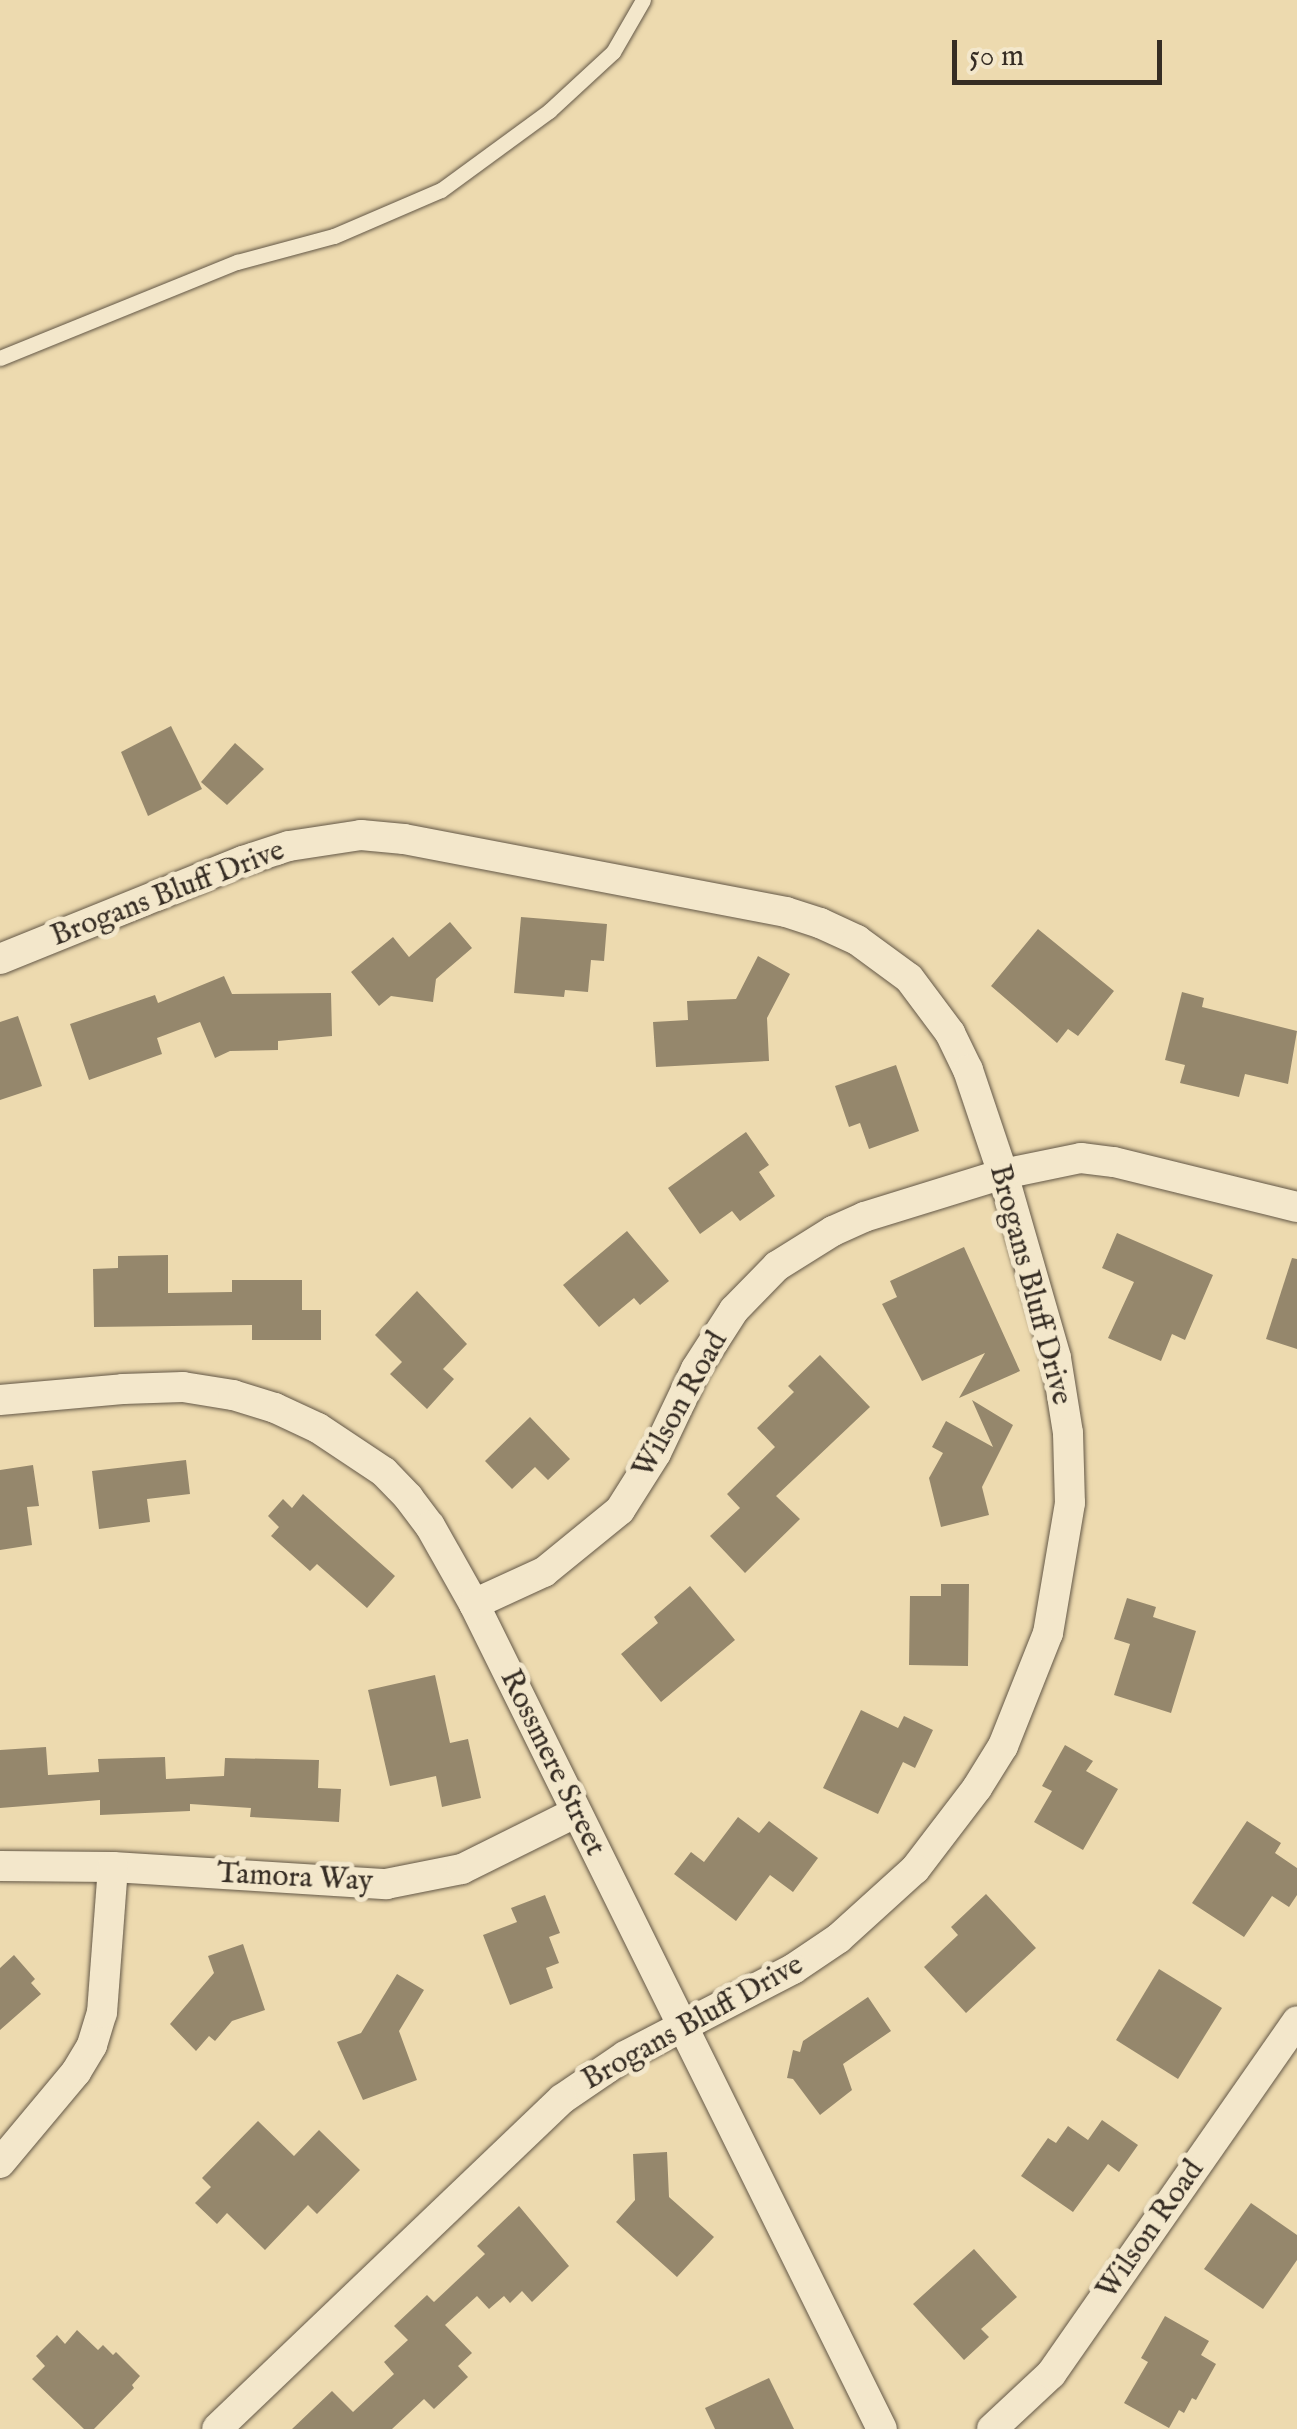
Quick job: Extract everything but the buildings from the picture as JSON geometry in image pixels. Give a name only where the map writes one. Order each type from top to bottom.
[{"type":"street","name":"Brogans Bluff Drive","points":[[0,959],[242,861],[288,846],[361,835],[404,839],[786,912],[857,940],[910,978],[962,1058],[1003,1174],[1056,1358],[1068,1433],[1070,1503],[1059,1585],[1025,1698],[977,1788],[915,1869],[875,1908],[793,1969],[680,2025],[562,2099],[216,2429]]},
{"type":"street","name":"Wilson Road","points":[[474,1604],[544,1572],[620,1510],[647,1469],[716,1336],[754,1287],[778,1266],[864,1217],[1003,1174],[1081,1158],[1297,1207]]},
{"type":"street","name":"Rossmere Street","points":[[0,1400],[183,1388],[275,1408],[356,1450],[384,1472],[430,1526],[474,1604],[882,2429]]},
{"type":"street","name":"Tamora Way","points":[[0,1866],[113,1867],[353,1883],[422,1880],[462,1869],[576,1813]]},
{"type":"street","points":[[0,2163],[76,2072],[92,2044],[102,2013],[113,1867]]},
{"type":"street","name":"Wilson Road","points":[[992,2429],[1051,2374],[1297,2021]]},
{"type":"lane","points":[[0,358],[237,262],[334,236],[440,190],[549,111],[613,52],[643,0]]}]
